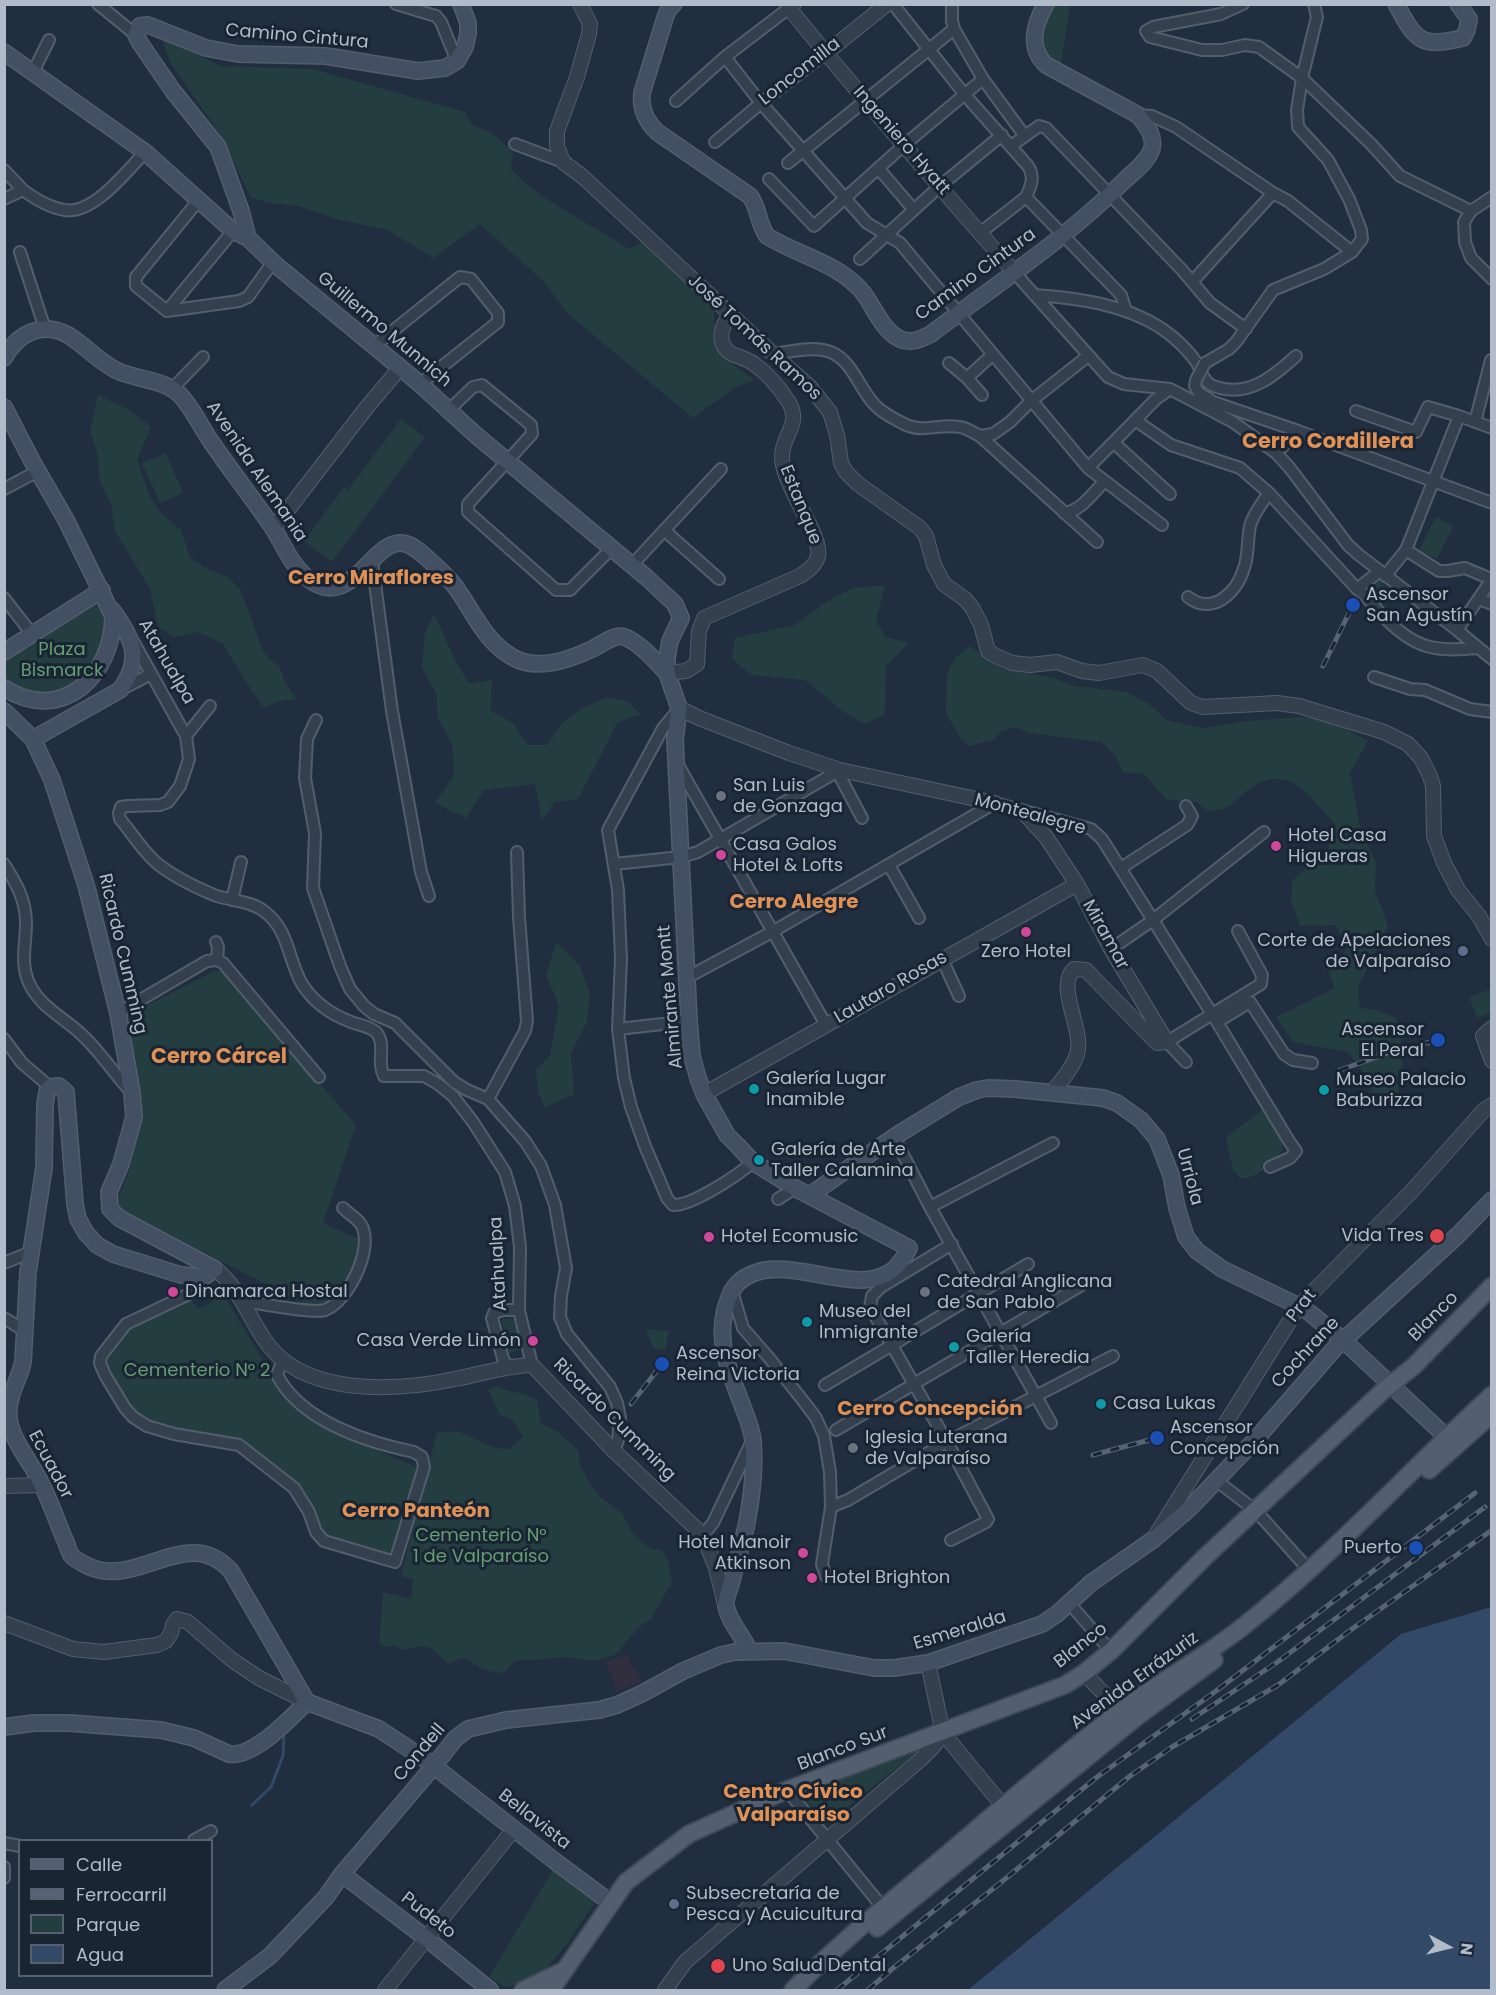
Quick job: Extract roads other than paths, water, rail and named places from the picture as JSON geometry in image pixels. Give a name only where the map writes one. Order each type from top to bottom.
[{"type":"main road","points":[[457,61],[465,47],[468,34],[468,23],[460,4]]},
{"type":"main road","name":"Camino Cintura","points":[[674,4],[664,18],[642,93],[641,101],[645,117],[650,125],[750,196],[758,208],[763,230],[767,236],[824,264],[851,281],[865,295],[885,325],[900,339],[914,341],[923,338],[1014,272],[1110,195],[1140,166],[1152,147],[1152,137],[1138,115]]},
{"type":"main road","points":[[1396,4],[1410,31],[1422,40],[1437,44],[1463,38],[1469,19],[1458,4]]},
{"type":"main road","points":[[1045,5],[1034,39],[1039,58],[1046,65],[1138,115]]},
{"type":"main road","name":"Camino Cintura","points":[[136,35],[140,26],[148,25],[206,48],[238,54],[326,56],[418,71],[445,68],[457,61]]},
{"type":"main road","points":[[136,35],[173,91],[218,147],[241,211],[248,238]]},
{"type":"main road","name":"Guillermo Munnich","points":[[4,52],[145,152],[233,231],[248,238],[273,262],[668,596],[679,612],[680,624],[668,649],[667,673]]},
{"type":"main road","points":[[4,358],[20,337],[35,329],[55,330],[68,335],[119,372],[172,389]]},
{"type":"main road","name":"Avenida Alemania","points":[[172,389],[182,397],[302,573],[312,582],[325,587],[341,585],[390,546],[398,543],[408,544],[440,570],[454,585],[490,638],[501,650],[516,659],[530,663],[562,661],[623,636],[640,647],[667,673]]},
{"type":"main road","points":[[4,407],[66,520],[113,616],[113,632],[105,658],[91,679],[80,689],[57,699],[35,700],[15,695],[4,688]]},
{"type":"main road","points":[[4,652],[102,590]]},
{"type":"main road","name":"Atahualpa","points":[[111,608],[131,638]]},
{"type":"main road","points":[[33,739],[120,690],[129,675],[132,664],[131,638]]},
{"type":"main road","name":"Almirante Montt","points":[[667,673],[679,708],[675,740],[689,1021],[692,1056],[704,1094],[728,1135],[753,1162],[795,1188],[909,1248]]},
{"type":"main road","name":"Ricardo Cumming","points":[[4,711],[33,739],[52,780],[78,857],[118,1013],[134,1117],[110,1192],[108,1201],[110,1209],[119,1218],[209,1273]]},
{"type":"main road","points":[[50,1087],[59,1086],[66,1092],[75,1204],[78,1219],[86,1233],[97,1245],[113,1254],[181,1275],[193,1277],[209,1273]]},
{"type":"main road","name":"Ecuador","points":[[50,1087],[45,1104],[44,1168],[31,1252],[21,1373],[10,1401],[9,1425],[12,1435],[42,1485],[72,1556],[98,1570],[118,1573],[187,1552],[213,1557],[226,1565],[307,1702]]},
{"type":"main road","name":"Urriola","points":[[810,1195],[894,1137],[959,1097],[977,1090],[988,1088],[1051,1093],[1103,1098],[1117,1103],[1141,1120],[1157,1139],[1171,1175],[1176,1208],[1186,1237],[1197,1251],[1222,1269],[1299,1306],[1343,1340],[1452,1442]]},
{"type":"main road","name":"Cochrane","points":[[1154,1539],[1217,1481],[1343,1340],[1458,1234],[1491,1200]]},
{"type":"main road","points":[[749,1650],[731,1619],[726,1604],[747,1522],[754,1467],[750,1424],[723,1353],[721,1334],[723,1319],[732,1291],[739,1282],[751,1275],[784,1269],[854,1280],[873,1278],[892,1271],[909,1248]]},
{"type":"main road","name":"Blanco","points":[[943,1733],[1065,1685],[1110,1651],[1205,1557],[1390,1384],[1414,1366],[1491,1286]]},
{"type":"main road","name":"Avenida Errázuriz","points":[[807,1990],[1123,1719],[1203,1669],[1264,1621],[1452,1442],[1491,1395]]},
{"type":"main road","name":"Avenida Errázuriz","points":[[793,1990],[828,1956],[1003,1806],[1123,1719],[1261,1612],[1452,1442],[1491,1414]]},
{"type":"main road","name":"Esmeralda","points":[[749,1650],[791,1652],[874,1668],[894,1668],[928,1663],[1032,1629],[1058,1614],[1091,1583],[1154,1539]]},
{"type":"main road","name":"Condell","points":[[225,1990],[270,1956],[326,1897],[342,1874],[455,1739],[477,1726],[506,1720],[599,1710],[617,1705],[721,1654],[749,1650]]},
{"type":"main road","points":[[4,1727],[34,1723],[69,1723],[161,1730],[194,1738],[235,1755],[247,1752],[279,1729],[307,1702]]},
{"type":"main road","name":"Bellavista","points":[[307,1702],[379,1729],[434,1766],[611,1903]]},
{"type":"main road","name":"Blanco Sur","points":[[551,1990],[626,1882],[689,1834],[788,1791],[943,1733]]},
{"type":"main road","name":"Pudeto","points":[[342,1874],[426,1938],[488,1990]]},
{"type":"main road","points":[[523,1990],[565,1970]]},
{"type":"street","points":[[98,4],[136,35]]},
{"type":"street","points":[[396,4],[436,16],[445,30],[457,61]]},
{"type":"street","points":[[563,162],[557,146],[557,131],[577,77],[589,34],[590,24],[580,4]]},
{"type":"street","name":"Loncomilla","points":[[715,142],[887,4]]},
{"type":"street","points":[[893,4],[965,95],[1031,171],[1032,181],[1026,197],[980,233]]},
{"type":"street","points":[[952,4],[954,29],[983,79],[1024,135]]},
{"type":"street","points":[[1243,4],[1221,14],[1153,27],[1146,31],[1150,36],[1202,50],[1222,50],[1245,45],[1259,47],[1302,78],[1371,144],[1400,176],[1471,211]]},
{"type":"street","points":[[1314,4],[1317,17],[1302,78],[1298,126],[1328,160],[1349,199],[1361,230],[1362,239],[1352,252],[1324,269],[1273,290],[1229,349],[1205,363],[1196,383],[1203,397],[1213,402],[1491,503]]},
{"type":"street","points":[[676,101],[725,57],[791,6]]},
{"type":"street","name":"Ingeniero Hyatt","points":[[791,6],[826,53],[903,146],[1014,272]]},
{"type":"street","points":[[788,163],[954,29]]},
{"type":"street","points":[[33,72],[49,40]]},
{"type":"street","points":[[725,57],[761,103],[867,223],[900,243],[1088,468],[1162,525]]},
{"type":"street","points":[[769,179],[814,226],[903,146],[983,79]]},
{"type":"street","points":[[1138,115],[1152,116],[1176,127],[1288,201],[1352,252]]},
{"type":"street","points":[[1011,146],[1039,126],[1046,128],[1210,303],[1246,329]]},
{"type":"street","points":[[860,259],[940,186],[1002,135]]},
{"type":"street","points":[[515,144],[563,162]]},
{"type":"street","points":[[4,170],[34,198],[67,211],[83,208],[96,202],[145,152]]},
{"type":"street","name":"José Tomás Ramos","points":[[563,162],[583,177],[810,387],[830,412],[846,472],[858,484],[920,528],[926,536],[934,565],[944,584],[966,600],[973,609],[981,624],[988,651],[1012,663],[1030,665],[1057,662],[1082,671],[1099,673],[1143,665],[1157,671],[1191,703],[1203,707],[1277,703],[1299,706],[1384,732],[1408,744],[1421,758],[1430,776],[1433,786],[1434,836],[1444,863],[1458,890],[1479,916],[1491,939]]},
{"type":"street","points":[[878,168],[914,210]]},
{"type":"street","points":[[4,199],[23,190]]},
{"type":"street","points":[[1192,282],[1273,193]]},
{"type":"street","points":[[1026,197],[1121,295],[1126,311]]},
{"type":"street","points":[[1491,197],[1471,211],[1464,222],[1465,242],[1471,258],[1491,279]]},
{"type":"street","points":[[198,201],[136,277],[135,286],[167,311],[244,300],[273,262]]},
{"type":"street","points":[[167,311],[233,231]]},
{"type":"street","points":[[20,252],[45,329]]},
{"type":"street","points":[[1014,272],[1108,377],[1124,384],[1170,389],[1233,422],[1276,453],[1348,545],[1491,659]]},
{"type":"street","points":[[374,346],[460,277],[471,279],[498,312],[498,322],[420,384]]},
{"type":"street","points":[[1034,295],[1075,297],[1126,311],[1159,327],[1171,336],[1198,365],[1204,379],[1224,389],[1234,391],[1249,389],[1275,374],[1296,356]]},
{"type":"street","name":"Estanque","points":[[667,673],[686,671],[697,664],[699,631],[704,618],[800,576],[812,566],[819,555],[816,538],[792,490],[782,463],[783,448],[793,424],[792,408],[772,381],[756,366],[729,352],[723,343],[721,333],[724,322],[730,315]]},
{"type":"street","points":[[773,354],[804,349],[825,350],[852,369],[873,404],[884,413],[918,429],[962,427],[980,436],[1097,542]]},
{"type":"street","points":[[967,378],[992,355]]},
{"type":"street","points":[[980,436],[993,434],[1005,426],[1031,401],[1088,356]]},
{"type":"street","points":[[172,389],[203,357]]},
{"type":"street","points":[[1475,422],[1491,360]]},
{"type":"street","points":[[949,363],[982,395]]},
{"type":"street","points":[[273,529],[400,368]]},
{"type":"street","points":[[449,410],[473,387],[482,385],[531,425],[532,434],[468,504],[468,512],[556,590],[570,590],[612,548]]},
{"type":"street","points":[[1088,468],[1156,399],[1170,389]]},
{"type":"street","points":[[1356,411],[1416,432],[1428,407],[1491,428]]},
{"type":"street","points":[[1233,422],[1240,411]]},
{"type":"street","points":[[1357,589],[1382,574],[1406,550],[1460,416]]},
{"type":"street","points":[[1135,420],[1171,445],[1239,468],[1269,493],[1357,589],[1364,593],[1383,616],[1408,638],[1427,647],[1452,650],[1478,648]]},
{"type":"street","points":[[1276,453],[1298,431]]},
{"type":"street","points":[[1114,443],[1170,494]]},
{"type":"street","points":[[632,565],[721,469]]},
{"type":"street","points":[[4,489],[38,471]]},
{"type":"street","points":[[1064,513],[1078,509],[1104,482]]},
{"type":"street","points":[[1188,597],[1195,603],[1204,605],[1219,602],[1225,598],[1245,568],[1250,525],[1269,493]]},
{"type":"street","points":[[664,530],[719,579]]},
{"type":"street","points":[[1406,550],[1439,571],[1465,568],[1491,579],[1457,630]]},
{"type":"street","points":[[372,561],[392,711],[421,872],[429,896]]},
{"type":"street","points":[[4,598],[32,634]]},
{"type":"street","points":[[1479,599],[1491,604]]},
{"type":"street","name":"Atahualpa","points":[[131,638],[186,736],[189,759],[185,773],[168,802],[160,805],[121,807],[120,819],[156,863],[178,878],[215,895],[259,907],[276,922],[289,946],[301,983],[320,1007],[337,1017],[370,1028],[377,1034],[381,1043],[381,1067],[384,1076],[424,1076],[453,1096],[470,1118],[505,1172],[515,1206],[520,1247],[519,1310],[532,1365]]},
{"type":"street","points":[[120,690],[151,674]]},
{"type":"street","points":[[1374,677],[1425,690],[1470,709],[1491,712]]},
{"type":"street","name":"Atahualpa","points":[[186,736],[210,706]]},
{"type":"street","points":[[679,708],[663,728],[608,830],[618,890],[621,948],[618,1029],[624,1078],[631,1107],[667,1198],[673,1205],[681,1206],[740,1173],[753,1162]]},
{"type":"street","name":"Montealegre","points":[[679,708],[699,718],[839,772],[995,803],[1090,829],[1102,839],[1121,868],[1296,1151],[1290,1158],[1269,1167]]},
{"type":"street","points":[[316,720],[307,739],[305,778],[315,833],[313,888],[340,966],[350,989],[364,1006],[374,1014],[395,1023],[454,1082],[488,1099],[525,1141],[541,1166],[555,1205],[566,1268],[560,1317],[567,1334],[610,1387],[617,1403],[620,1417],[618,1440],[614,1451]]},
{"type":"street","points":[[676,760],[826,1025]]},
{"type":"street","points":[[614,864],[681,857],[698,852],[839,772],[862,818]]},
{"type":"street","points":[[688,977],[772,932],[995,803]]},
{"type":"street","points":[[1121,868],[1187,825],[1192,816],[1186,806]]},
{"type":"street","name":"Miramar","points":[[1022,811],[1046,837],[1077,884],[1111,949],[1167,1042],[1186,1062]]},
{"type":"street","points":[[1111,949],[1153,920],[1264,832]]},
{"type":"street","points":[[488,1099],[525,1031],[527,1022],[519,917],[517,852]]},
{"type":"street","points":[[232,900],[241,862]]},
{"type":"street","points":[[4,864],[18,886],[24,903],[26,923],[23,954],[29,983],[49,1010],[80,1032],[93,1046],[132,1094]]},
{"type":"street","points":[[889,865],[919,918]]},
{"type":"street","name":"Lautaro Rosas","points":[[704,1094],[1077,884]]},
{"type":"street","points":[[1215,1018],[1261,984],[1262,975],[1238,931]]},
{"type":"street","points":[[216,942],[218,960]]},
{"type":"street","points":[[942,959],[959,996]]},
{"type":"street","points":[[118,1013],[207,961],[218,960],[320,1077]]},
{"type":"street","points":[[1051,1093],[1068,1072],[1077,1055],[1079,1042],[1070,1004],[1069,982],[1070,973],[1074,969],[1086,970],[1157,1043],[1167,1042],[1250,1002],[1284,1054],[1293,1060],[1312,1062]]},
{"type":"street","points":[[618,1029],[689,1021]]},
{"type":"street","points":[[1491,1028],[1483,1036],[1491,1061]]},
{"type":"street","points":[[4,1039],[22,1063],[50,1087]]},
{"type":"street","points":[[454,1082],[470,1118]]},
{"type":"street","name":"Prat","points":[[1154,1539],[1299,1306],[1411,1192],[1491,1105]]},
{"type":"street","points":[[894,1137],[930,1207],[1051,1423]]},
{"type":"street","points":[[930,1207],[1053,1143]]},
{"type":"street","points":[[778,1198],[795,1188]]},
{"type":"street","points":[[243,1301],[308,1311],[324,1311],[336,1304],[349,1288],[359,1268],[366,1243],[361,1224],[343,1208]]},
{"type":"street","points":[[951,1540],[988,1519],[870,1307],[872,1296],[881,1287],[952,1244]]},
{"type":"street","name":"Almirante Montt","points":[[909,1248],[929,1258]]},
{"type":"street","points":[[4,1263],[31,1252]]},
{"type":"street","points":[[825,1385],[1028,1264]]},
{"type":"street","points":[[209,1273],[189,1294],[126,1324],[101,1356],[100,1363],[105,1375],[125,1408],[147,1426],[174,1434],[239,1445],[294,1488],[309,1512],[316,1532],[324,1541],[396,1561],[424,1467],[422,1456],[342,1428],[305,1408],[284,1388],[277,1375],[283,1360]]},
{"type":"street","name":"Ricardo Cumming","points":[[209,1273],[228,1280],[264,1337],[283,1360],[301,1371],[321,1378],[366,1387],[402,1386],[444,1381],[508,1366],[532,1365],[614,1451],[703,1535],[716,1568],[726,1604]]},
{"type":"street","points":[[836,1430],[1080,1286]]},
{"type":"street","points":[[732,1291],[742,1328],[804,1402],[816,1418],[824,1436],[830,1472],[831,1507],[822,1564],[826,1576]]},
{"type":"street","points":[[508,1366],[503,1359],[492,1318],[494,1312],[519,1310]]},
{"type":"street","points":[[4,1318],[25,1331]]},
{"type":"street","points":[[831,1507],[848,1500],[947,1442],[1113,1356]]},
{"type":"street","points":[[703,1535],[712,1523],[753,1438]]},
{"type":"street","points":[[1217,1481],[1256,1511],[1308,1569]]},
{"type":"street","points":[[4,1486],[42,1485]]},
{"type":"street","points":[[1069,1603],[1110,1651]]},
{"type":"street","points":[[4,1623],[73,1649],[104,1652],[157,1645],[166,1641],[177,1619],[182,1619],[232,1660],[260,1678],[307,1702]]},
{"type":"street","points":[[928,1663],[943,1733],[1003,1806]]},
{"type":"street","points":[[1084,1672],[1123,1719]]},
{"type":"street","name":"Blanco","points":[[665,1990],[685,1962],[933,1747],[943,1733]]},
{"type":"street","points":[[788,1791],[883,1908]]},
{"type":"street","points":[[385,1990],[514,1829]]},
{"type":"street","points":[[196,1839],[211,1831]]},
{"type":"street","points":[[4,1867],[4,1878]]},
{"type":"water","points":[[1491,1607],[1491,1990],[968,1990],[1401,1634]]},
{"type":"waterway","points":[[252,1805],[271,1787],[283,1756],[284,1733]]},
{"type":"railway","points":[[1323,666],[1353,605]]},
{"type":"railway","points":[[1340,1070],[1388,1053],[1438,1040]]},
{"type":"railway","points":[[631,1404],[662,1364]]},
{"type":"railway","points":[[1093,1455],[1157,1438]]},
{"type":"railway","points":[[837,1990],[1097,1777],[1216,1691],[1475,1493]]},
{"type":"railway","points":[[1192,1719],[1276,1663],[1485,1507]]},
{"type":"railway","points":[[868,1990],[1130,1776],[1172,1747],[1278,1685],[1352,1629],[1492,1530]]},
{"type":"place","name":"Ascensor San Agustín","points":[[1353,605]]},
{"type":"place","name":"San Luis de Gonzaga","points":[[721,796]]},
{"type":"place","name":"Hotel Casa Higueras","points":[[1276,846]]},
{"type":"place","name":"Casa Galos Hotel & Lofts","points":[[721,855]]},
{"type":"place","name":"Zero Hotel","points":[[1026,932]]},
{"type":"place","name":"Corte de Apelaciones de Valparaíso","points":[[1463,951]]},
{"type":"place","name":"Ascensor El Peral","points":[[1438,1040]]},
{"type":"place","name":"Galería Lugar Inamible","points":[[754,1089]]},
{"type":"place","name":"Museo Palacio Baburizza","points":[[1324,1090]]},
{"type":"place","name":"Galería de Arte Taller Calamina","points":[[759,1160]]},
{"type":"place","name":"Vida Tres","points":[[1437,1236]]},
{"type":"place","name":"Hotel Ecomusic","points":[[709,1237]]},
{"type":"place","name":"Dinamarca Hostal","points":[[173,1292]]},
{"type":"place","name":"Catedral Anglicana de San Pablo","points":[[925,1292]]},
{"type":"place","name":"Museo del Inmigrante","points":[[807,1322]]},
{"type":"place","name":"Casa Verde Limón","points":[[533,1341]]},
{"type":"place","name":"Galería Taller Heredia","points":[[954,1347]]},
{"type":"place","name":"Ascensor Reina Victoria","points":[[662,1364]]},
{"type":"place","name":"Casa Lukas","points":[[1101,1404]]},
{"type":"place","name":"Ascensor Concepción","points":[[1157,1438]]},
{"type":"place","name":"Iglesia Luterana de Valparaíso","points":[[853,1448]]},
{"type":"place","name":"Puerto","points":[[1416,1548]]},
{"type":"place","name":"Hotel Manoir Atkinson","points":[[803,1553]]},
{"type":"place","name":"Hotel Brighton","points":[[812,1578]]},
{"type":"place","name":"Subsecretaría de Pesca y Acuicultura","points":[[674,1904]]},
{"type":"place","name":"Uno Salud Dental","points":[[718,1966]]},
{"type":"district","name":"Cerro Cordillera","points":[[1328,443]]},
{"type":"district","name":"Cerro Miraflores","points":[[371,579]]},
{"type":"district","name":"Cerro Alegre","points":[[794,903]]},
{"type":"district","name":"Cerro Cárcel","points":[[219,1058]]},
{"type":"district","name":"Cerro Concepción","points":[[930,1410]]},
{"type":"district","name":"Cerro Panteón","points":[[416,1512]]},
{"type":"district","name":"Centro Cívico Valparaíso","points":[[793,1804]]},
{"type":"park label","name":"Plaza Bismarck","points":[[62,660]]},
{"type":"park label","name":"Cementerio N° 2","points":[[197,1371]]},
{"type":"park label","name":"Cementerio N° 1 de Valparaíso","points":[[481,1546]]}]
